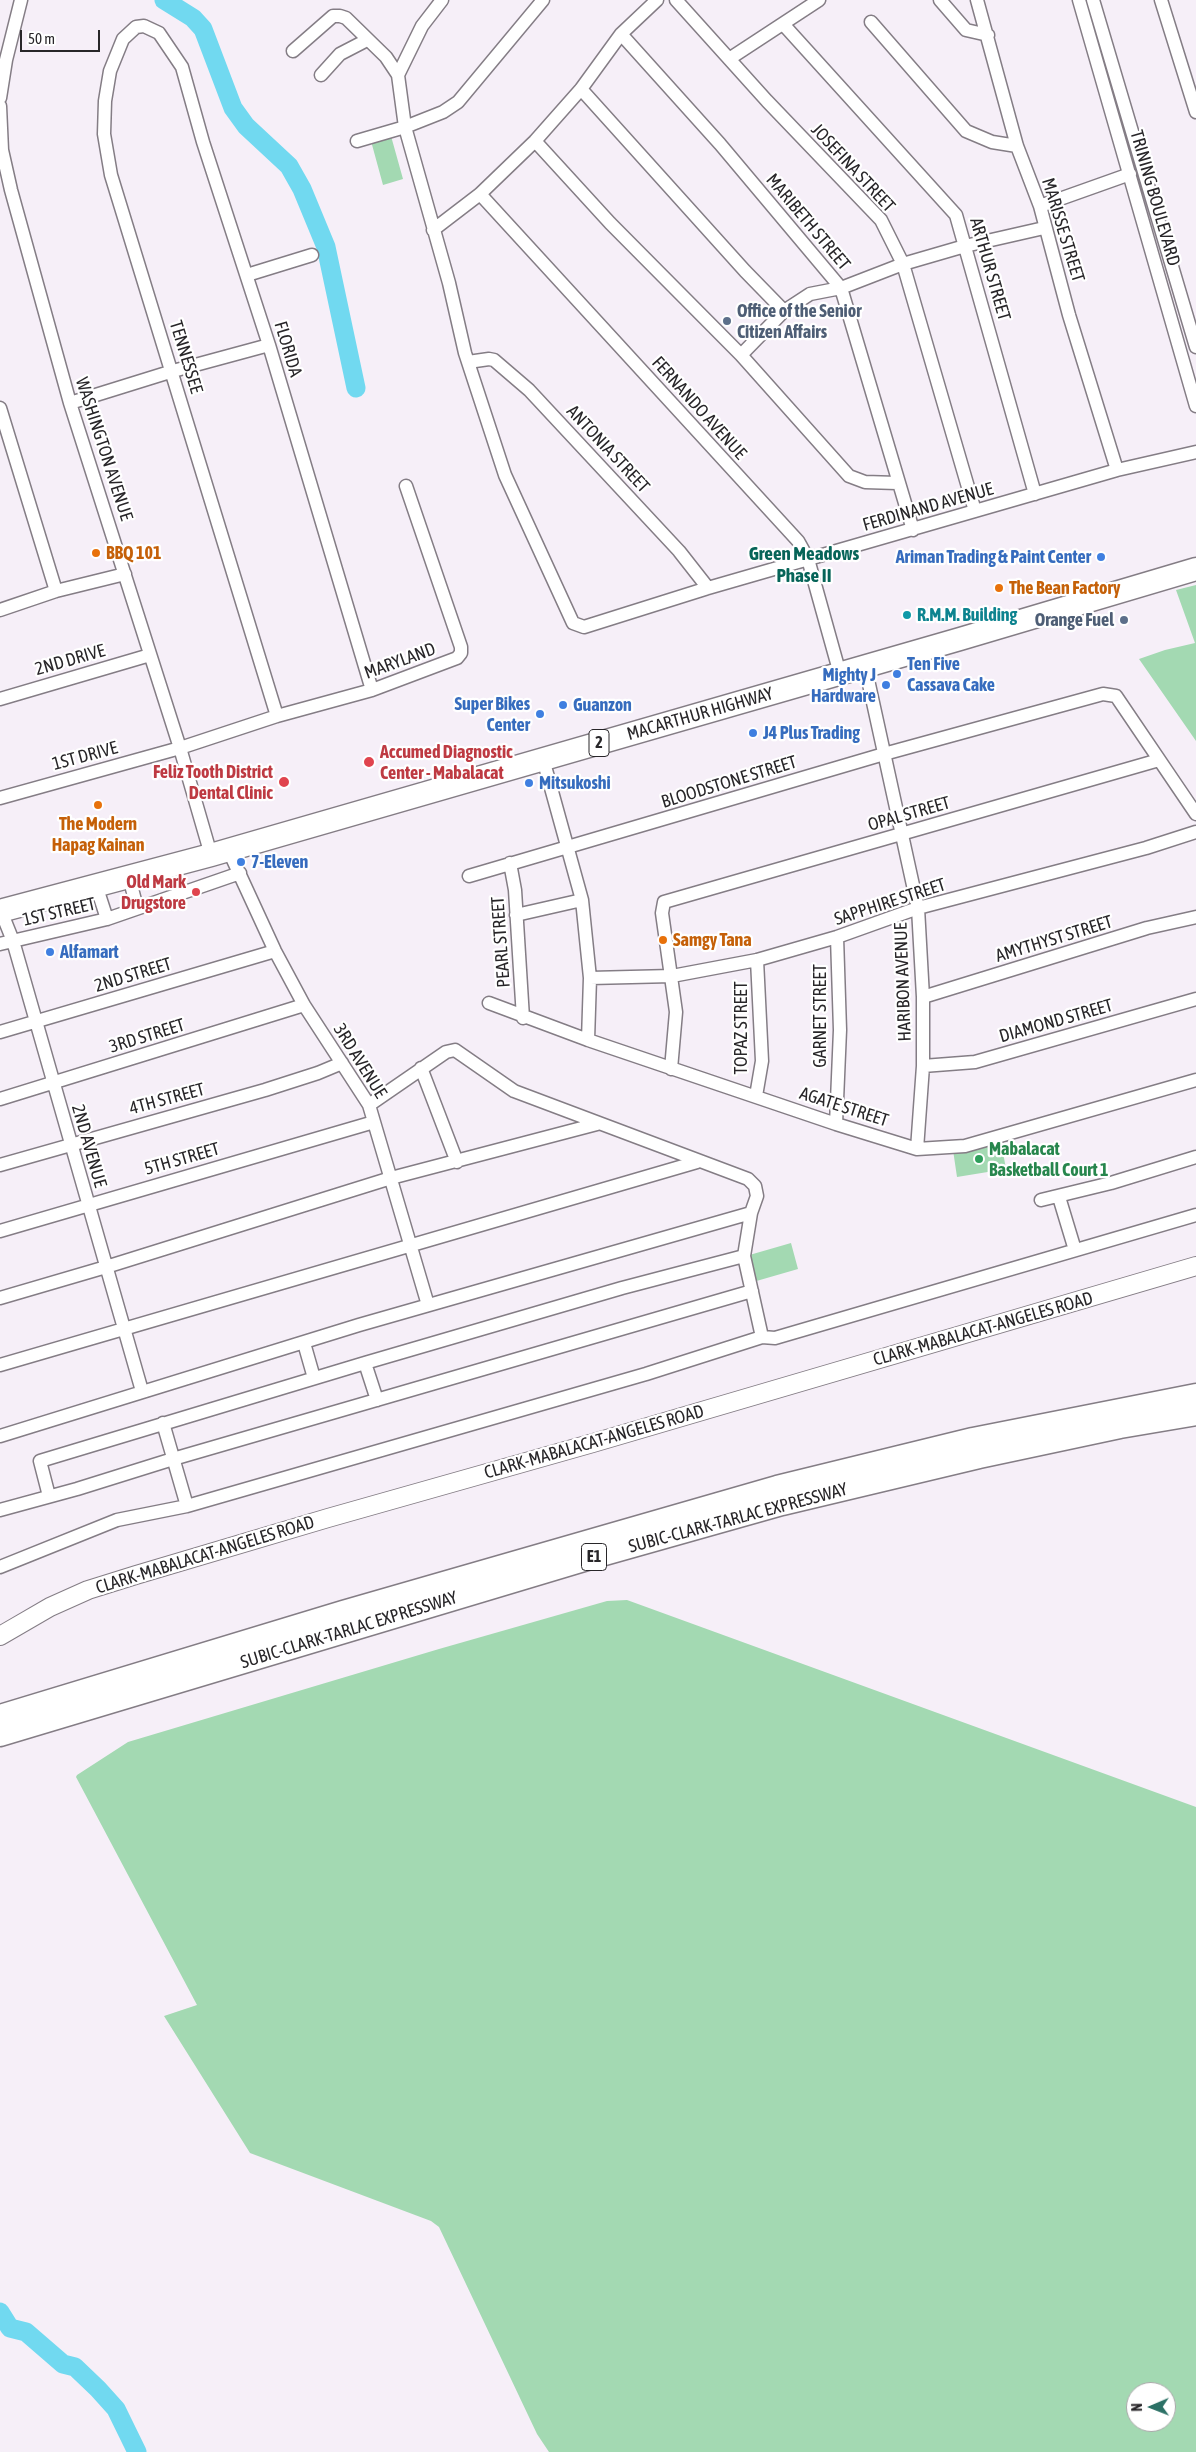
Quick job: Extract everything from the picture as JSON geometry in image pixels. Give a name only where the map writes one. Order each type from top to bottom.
[{"type":"highway","name":"MACARTHUR HIGHWAY","points":[[0,911],[219,852],[1196,569]]},
{"type":"highway","name":"SUBIC-CLARK-TARLAC EXPRESSWAY","points":[[0,1716],[380,1601],[768,1490],[973,1439],[1196,1395]]},
{"type":"highway","name":"SUBIC-CLARK-TARLAC EXPRESSWAY","points":[[0,1735],[576,1563],[782,1504],[988,1455],[1120,1427],[1196,1414]]},
{"type":"main road","name":"CLARK-MABALACAT-ANGELES ROAD","points":[[0,1636],[50,1607],[88,1590],[145,1572],[1196,1266]]},
{"type":"street","points":[[0,98],[21,0]]},
{"type":"street","points":[[398,75],[422,26],[442,0]]},
{"type":"street","points":[[358,141],[405,127],[443,112],[458,102],[543,0]]},
{"type":"street","points":[[432,230],[480,194],[535,141],[581,89],[621,34],[657,0]]},
{"type":"street","name":"JOSEFINA STREET","points":[[676,0],[881,220],[903,264],[975,512]]},
{"type":"street","points":[[729,59],[819,0]]},
{"type":"street","points":[[940,0],[966,30],[988,35]]},
{"type":"street","name":"MARISSE STREET","points":[[977,0],[1017,146],[1040,206],[1044,228],[1117,470]]},
{"type":"street","name":"TRINING BOULEVARD","points":[[1079,0],[1128,169],[1194,342]]},
{"type":"street","name":"TRINING BOULEVARD","points":[[1093,0],[1140,160],[1177,342],[1196,406]]},
{"type":"street","points":[[1161,0],[1196,112]]},
{"type":"street","points":[[293,51],[333,16],[346,18],[386,56],[398,75],[405,127],[432,230],[449,283],[468,362]]},
{"type":"street","points":[[871,22],[966,131],[992,142],[1017,146]]},
{"type":"street","name":"ARTHUR STREET","points":[[783,24],[950,206],[956,215],[1035,494]]},
{"type":"street","name":"TENNESSEE","points":[[152,29],[144,26],[136,27],[123,39],[110,71],[104,101],[104,134],[111,175],[173,371],[277,716]]},
{"type":"street","name":"FLORIDA","points":[[152,29],[166,40],[182,67],[203,142],[269,345],[372,690]]},
{"type":"street","name":"MARIBETH STREET","points":[[621,34],[720,144],[840,288],[897,483],[913,530]]},
{"type":"street","points":[[321,75],[340,54],[368,40]]},
{"type":"street","points":[[581,89],[745,271],[784,311]]},
{"type":"street","name":"WASHINGTON AVENUE","points":[[0,106],[2,150],[11,190],[70,403],[180,748],[219,852]]},
{"type":"street","points":[[535,141],[610,223],[741,354],[850,476],[865,482],[897,483]]},
{"type":"street","points":[[1040,206],[1128,169],[1140,160]]},
{"type":"street","name":"FERNANDO AVENUE","points":[[480,194],[791,534],[808,559],[854,669]]},
{"type":"street","points":[[741,354],[784,311],[810,294],[840,288],[903,264],[965,246],[1044,228]]},
{"type":"street","points":[[246,275],[312,255]]},
{"type":"street","points":[[1177,342],[1194,342]]},
{"type":"street","points":[[70,403],[173,371],[269,345]]},
{"type":"street","name":"ANTONIA STREET","points":[[468,362],[494,360],[529,390],[679,551],[708,588]]},
{"type":"street","name":"FERDINAND AVENUE","points":[[468,362],[506,475],[571,620],[584,627],[708,588],[1117,470],[1196,452]]},
{"type":"street","points":[[0,408],[56,591]]},
{"type":"street","name":"MARYLAND","points":[[180,748],[277,716],[372,690],[457,658],[461,653],[458,638],[406,486]]},
{"type":"street","points":[[0,610],[56,591],[125,574]]},
{"type":"street","name":"2ND DRIVE","points":[[0,699],[150,655]]},
{"type":"street","name":"HARIBON AVENUE","points":[[854,669],[872,721],[877,729],[884,754],[918,908],[923,997],[923,1066],[917,1149]]},
{"type":"street","name":"BLOODSTONE STREET","points":[[469,876],[884,754],[1103,694],[1116,696],[1159,760]]},
{"type":"street","name":"1ST DRIVE","points":[[0,798],[180,748]]},
{"type":"street","points":[[543,759],[582,900],[590,978],[588,1040]]},
{"type":"street","points":[[1159,760],[1196,814]]},
{"type":"street","name":"OPAL STREET","points":[[672,976],[661,907],[664,902],[1159,760]]},
{"type":"street","name":"SAPPHIRE STREET","points":[[590,978],[672,976],[757,960],[836,937],[918,908],[1146,848],[1196,832]]},
{"type":"street","name":"3RD AVENUE","points":[[219,852],[240,873],[275,951],[304,1005],[369,1105],[428,1305]]},
{"type":"street","name":"PEARL STREET","points":[[510,863],[516,915],[523,1018]]},
{"type":"street","name":"1ST STREET","points":[[0,944],[107,919],[240,873]]},
{"type":"street","points":[[129,876],[137,908]]},
{"type":"street","points":[[96,885],[107,919]]},
{"type":"street","points":[[516,915],[582,900]]},
{"type":"street","name":"2ND AVENUE","points":[[0,911],[13,941],[52,1083],[142,1391]]},
{"type":"street","name":"AMYTHYST STREET","points":[[923,997],[1147,928],[1196,917]]},
{"type":"street","name":"GARNET STREET","points":[[836,937],[840,1030],[836,1124]]},
{"type":"street","name":"2ND STREET","points":[[0,1032],[275,951]]},
{"type":"street","name":"TOPAZ STREET","points":[[756,1096],[762,1061],[757,960]]},
{"type":"street","points":[[671,1069],[676,1012],[672,976]]},
{"type":"street","name":"DIAMOND STREET","points":[[923,1066],[975,1062],[1196,999]]},
{"type":"street","name":"AGATE STREET","points":[[488,1003],[523,1018],[671,1069],[917,1149],[965,1146],[1196,1080]]},
{"type":"street","name":"3RD STREET","points":[[0,1099],[304,1005]]},
{"type":"street","points":[[369,1105],[446,1052],[455,1050],[514,1091],[697,1162],[748,1179],[755,1186],[757,1196],[751,1213],[744,1256],[762,1337]]},
{"type":"street","name":"4TH STREET","points":[[0,1165],[70,1143],[265,1090],[342,1063]]},
{"type":"street","points":[[421,1068],[458,1162]]},
{"type":"street","name":"5TH STREET","points":[[0,1231],[374,1122]]},
{"type":"street","points":[[0,1298],[106,1268],[391,1178],[458,1162],[597,1124]]},
{"type":"street","points":[[1041,1200],[1059,1197],[1196,1157]]},
{"type":"street","points":[[0,1365],[697,1162]]},
{"type":"street","points":[[1059,1197],[1075,1250]]},
{"type":"street","points":[[0,1436],[428,1305],[751,1213]]},
{"type":"street","points":[[0,1567],[117,1520],[187,1506],[646,1374],[762,1337],[784,1335],[1196,1215]]},
{"type":"street","points":[[49,1496],[40,1461],[622,1288],[744,1256]]},
{"type":"street","points":[[0,1510],[752,1291]]},
{"type":"street","points":[[304,1343],[314,1378]]},
{"type":"street","points":[[365,1363],[377,1400]]},
{"type":"street","points":[[163,1423],[187,1506]]},
{"type":"green space","points":[[391,136],[403,179],[383,185],[371,141]]},
{"type":"green space","points":[[1196,585],[1196,741],[1139,659],[1165,650],[1195,643],[1176,590]]},
{"type":"green space","name":"Mabalacat Basketball Court 1","points":[[1001,1141],[1006,1169],[957,1177],[953,1150]]},
{"type":"green space","points":[[791,1243],[798,1269],[753,1282],[746,1256]]},
{"type":"green space","points":[[627,1600],[1196,1807],[1196,2452],[549,2452],[537,2434],[439,2227],[431,2221],[250,2153],[164,2016],[197,2005],[76,1777],[128,1742],[607,1601]]},
{"type":"waterway","points":[[164,0],[193,18],[203,29],[233,108],[246,126],[289,166],[302,189],[326,247],[356,388]]},
{"type":"waterway","points":[[0,2312],[10,2328],[26,2332],[63,2364],[75,2367],[98,2389],[116,2409],[137,2452]]},
{"type":"place","name":"Office of the Senior Citizen Affairs","points":[[727,321]]},
{"type":"place","name":"BBQ 101","points":[[96,553]]},
{"type":"place","name":"Ariman Trading & Paint Center","points":[[1101,557]]},
{"type":"place","name":"The Bean Factory","points":[[999,588]]},
{"type":"place","name":"R.M.M. Building","points":[[907,615]]},
{"type":"place","name":"Orange Fuel","points":[[1124,620]]},
{"type":"place","name":"Ten Five Cassava Cake","points":[[897,674]]},
{"type":"place","name":"Mighty J Hardware","points":[[886,685]]},
{"type":"place","name":"Guanzon","points":[[563,705]]},
{"type":"place","name":"Super Bikes Center","points":[[540,714]]},
{"type":"place","name":"J4 Plus Trading","points":[[753,733]]},
{"type":"place","name":"Accumed Diagnostic Center - Mabalacat","points":[[369,762]]},
{"type":"place","name":"Feliz Tooth District Dental Clinic","points":[[284,782]]},
{"type":"place","name":"Mitsukoshi","points":[[529,783]]},
{"type":"place","name":"The Modern Hapag Kainan","points":[[98,805]]},
{"type":"place","name":"7-Eleven","points":[[241,862]]},
{"type":"place","name":"Old Mark Drugstore","points":[[196,892]]},
{"type":"place","name":"Samgy Tana","points":[[663,940]]},
{"type":"place","name":"Alfamart","points":[[50,952]]},
{"type":"place","name":"Mabalacat Basketball Court 1","points":[[979,1159]]},
{"type":"district","name":"Green Meadows Phase II","points":[[804,565]]}]
